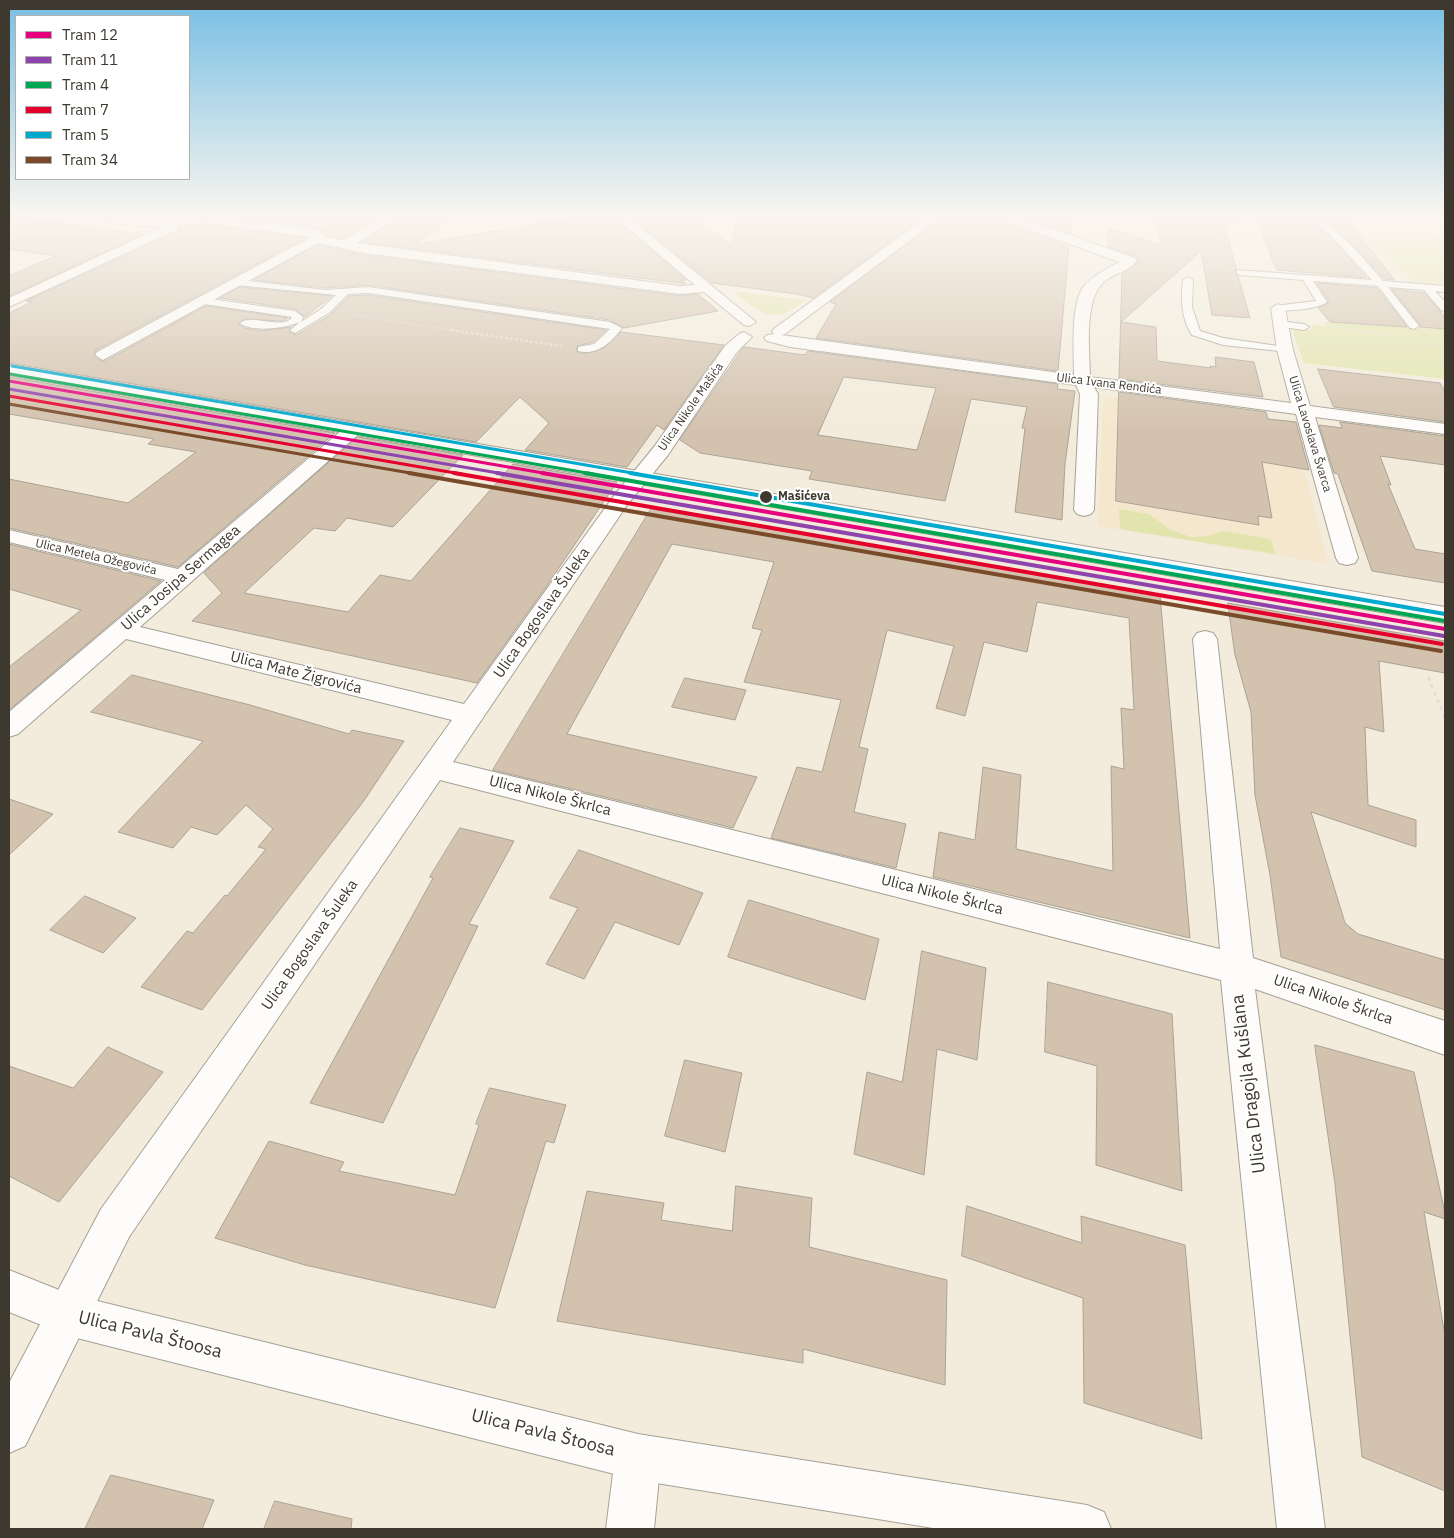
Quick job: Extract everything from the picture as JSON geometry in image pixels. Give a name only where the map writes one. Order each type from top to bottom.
[{"type":"street","points":[[9,304],[40,289]]},
{"type":"street","points":[[103,355],[228,289]]},
{"type":"street","points":[[670,289],[697,289]]},
{"type":"street","points":[[708,289],[746,330]]},
{"type":"street","points":[[776,334],[836,289]]},
{"type":"street","points":[[1084,510],[1089,394],[1082,381],[1082,321],[1089,289]]},
{"type":"street","name":"Ulica Lavoslava Švarca","points":[[1276,297],[1285,350],[1347,558]]},
{"type":"street","name":"Ulica Ivana Rendića","points":[[746,330],[755,340],[776,334],[799,344],[1445,429]]},
{"type":"street","name":"Ulica Nikole Mašića","points":[[640,478],[746,330]]},
{"type":"street","points":[[9,370],[1445,615]]},
{"type":"street","name":"Ulica Josipa Sermagea","points":[[9,727],[354,429]]},
{"type":"street","name":"Ulica Bogoslava Šuleka","points":[[9,1430],[115,1223],[620,501],[640,478]]},
{"type":"street","name":"Ulica Metela Ožegovića","points":[[9,536],[183,577]]},
{"type":"street","name":"Ulica Mate Žigrovića","points":[[121,630],[471,715]]},
{"type":"street","name":"Ulica Dragojla Kušlana","points":[[1205,639],[1238,996],[1301,1529]]},
{"type":"street","name":"Ulica Nikole Škrlca","points":[[435,768],[1237,969],[1278,980],[1445,1038]]},
{"type":"street","name":"Ulica Pavla Štoosa","points":[[9,1291],[69,1314],[638,1457],[1087,1529]]},
{"type":"street","points":[[630,1529],[638,1457]]},
{"type":"lane","points":[[289,289],[326,293],[368,290],[610,325],[617,328],[601,346],[582,349]]},
{"type":"lane","points":[[1187,289],[1186,297],[1192,324],[1196,333],[1202,337],[1285,350]]},
{"type":"lane","points":[[1264,289],[1276,297],[1304,326]]},
{"type":"lane","points":[[1276,297],[1290,289]]},
{"type":"lane","points":[[1276,297],[1298,304],[1317,305],[1322,302],[1313,289]]},
{"type":"lane","points":[[1384,289],[1414,326]]},
{"type":"lane","points":[[1428,289],[1445,308]]},
{"type":"lane","points":[[245,323],[297,326],[328,308],[345,292]]},
{"type":"lane","points":[[204,301],[295,314],[298,317],[297,326]]},
{"type":"lane","points":[[314,303],[328,308]]},
{"type":"path","points":[[749,299],[784,304]]},
{"type":"path","points":[[328,308],[568,347]]},
{"type":"path","points":[[1322,314],[1331,326],[1399,337]]},
{"type":"path","points":[[1417,339],[1426,340]]},
{"type":"path","points":[[1428,677],[1445,718]]},
{"type":"shaded area","points":[[1103,396],[1292,421],[1328,564],[1098,526]]},
{"type":"green space","points":[[733,291],[806,300],[785,313],[776,315],[760,311]]},
{"type":"green space","points":[[1324,322],[1445,329],[1445,379],[1304,363],[1292,330],[1312,329],[1310,325],[1326,326]]},
{"type":"green space","points":[[1119,509],[1149,514],[1169,529],[1191,537],[1207,536],[1224,531],[1271,539],[1275,554],[1120,529]]},
{"type":"building","points":[[9,289],[25,289],[9,296]]},
{"type":"building","points":[[53,289],[210,289],[96,350],[94,357],[104,362],[206,306],[288,318],[282,321],[245,319],[238,324],[245,328],[260,331],[291,327],[289,332],[296,335],[330,315],[349,296],[368,295],[606,330],[593,342],[577,346],[577,352],[585,354],[604,348],[621,332],[724,345],[664,430],[657,425],[627,467],[525,450],[549,423],[520,397],[476,442],[9,363],[9,313],[32,302],[26,301]]},
{"type":"building","points":[[237,289],[258,289],[332,296],[305,317],[295,309],[220,298]]},
{"type":"building","points":[[394,289],[624,289],[680,296],[698,294],[718,311],[624,328],[610,320]]},
{"type":"building","points":[[756,289],[826,289],[813,298]]},
{"type":"building","points":[[848,289],[1065,289],[1058,371],[816,338],[836,304],[830,302]]},
{"type":"building","points":[[1122,289],[1158,289],[1121,322],[1156,327],[1157,361],[1211,368],[1210,366],[1216,367],[1215,357],[1254,362],[1263,397],[1119,379]]},
{"type":"building","points":[[1207,289],[1242,289],[1250,318],[1212,315]]},
{"type":"building","points":[[1321,289],[1378,289],[1407,327],[1330,322],[1318,308],[1329,302]]},
{"type":"building","points":[[1392,289],[1424,293],[1445,317],[1445,329],[1420,327]]},
{"type":"building","points":[[744,347],[805,355],[808,351],[1058,384],[1057,389],[1075,391],[1065,464],[1062,520],[1015,512],[1025,428],[1022,428],[1027,407],[971,399],[945,501],[809,479],[812,471],[700,453],[680,440]],"holes":[[[844,377],[936,388],[917,450],[818,435]]]},
{"type":"building","points":[[1318,369],[1440,383],[1445,391],[1445,422],[1334,407]]},
{"type":"building","points":[[9,377],[335,433],[178,567],[9,528],[9,479],[128,503],[196,452],[148,444],[154,439],[9,414]]},
{"type":"building","points":[[1119,392],[1266,412],[1268,419],[1296,422],[1309,470],[1262,462],[1272,518],[1258,516],[1259,525],[1116,501]]},
{"type":"building","points":[[1340,422],[1445,436],[1445,465],[1380,456],[1391,485],[1388,484],[1415,549],[1445,554],[1445,583],[1372,571],[1338,474],[1334,473],[1319,425],[1342,428]]},
{"type":"building","points":[[358,437],[463,455],[393,527],[347,518],[335,531],[314,528],[244,593],[348,612],[380,575],[411,581],[513,464],[617,482],[546,587],[477,683],[192,621],[222,593],[204,573]]},
{"type":"building","points":[[651,509],[1160,595],[1190,938],[933,877],[939,832],[975,840],[983,767],[1021,775],[1016,849],[1113,871],[1111,766],[1124,769],[1121,708],[1134,710],[1129,618],[1037,602],[1027,652],[984,642],[965,716],[936,708],[954,646],[887,630],[859,747],[868,749],[854,812],[906,824],[896,868],[771,838],[797,767],[822,772],[841,700],[744,682],[762,630],[752,628],[774,562],[672,544],[567,734],[757,777],[733,828],[493,770]]},
{"type":"building","points":[[9,544],[161,581],[9,710],[9,667],[81,610],[9,589]]},
{"type":"building","points":[[1228,603],[1445,641],[1445,673],[1379,661],[1384,732],[1365,727],[1368,805],[1416,820],[1416,847],[1311,812],[1345,923],[1358,934],[1445,960],[1445,1010],[1281,957],[1270,875],[1255,795],[1251,712],[1235,655]]},
{"type":"building","points":[[132,675],[250,705],[349,734],[352,730],[404,741],[363,802],[202,1010],[141,987],[187,931],[193,933],[225,895],[227,896],[266,849],[258,847],[273,829],[246,805],[217,835],[191,827],[173,848],[118,832],[203,741],[91,712]]},
{"type":"building","points":[[685,678],[746,690],[735,720],[672,707]]},
{"type":"building","points":[[9,799],[53,814],[9,855]]},
{"type":"building","points":[[460,828],[514,841],[469,924],[478,926],[383,1123],[310,1103],[433,878],[430,877]]},
{"type":"building","points":[[579,850],[703,893],[679,945],[615,922],[584,979],[546,964],[578,908],[550,898]]},
{"type":"building","points":[[85,896],[136,918],[103,953],[50,930]]},
{"type":"building","points":[[749,900],[879,939],[865,1000],[728,957]]},
{"type":"building","points":[[922,951],[986,968],[977,1060],[937,1049],[924,1175],[854,1154],[867,1072],[902,1082]]},
{"type":"building","points":[[1048,982],[1172,1014],[1182,1191],[1096,1165],[1097,1066],[1045,1052]]},
{"type":"building","points":[[1315,1045],[1414,1072],[1445,1213],[1445,1219],[1424,1212],[1445,1336],[1445,1491],[1362,1457],[1335,1184]]},
{"type":"building","points":[[108,1047],[163,1072],[59,1202],[9,1176],[9,1066],[73,1088]]},
{"type":"building","points":[[685,1060],[742,1073],[725,1152],[665,1136]]},
{"type":"building","points":[[490,1088],[566,1105],[554,1143],[546,1141],[495,1308],[305,1265],[215,1238],[269,1141],[344,1162],[339,1171],[455,1195],[479,1125],[476,1124]]},
{"type":"building","points":[[736,1186],[812,1198],[809,1247],[947,1280],[945,1385],[803,1349],[803,1363],[557,1321],[587,1191],[664,1203],[661,1220],[732,1231]]},
{"type":"building","points":[[967,1206],[1082,1243],[1081,1216],[1185,1245],[1202,1439],[1084,1403],[1083,1298],[962,1256]]},
{"type":"building","points":[[111,1475],[214,1500],[202,1529],[85,1529]]},
{"type":"building","points":[[275,1501],[352,1519],[351,1529],[264,1529]]},
{"type":"tram line","name":"5","points":[[12,366],[1445,614]]},
{"type":"tram line","name":"4","points":[[10,374],[1445,621]]},
{"type":"tram line","name":"12","points":[[9,381],[1445,629]]},
{"type":"tram line","name":"11","points":[[9,389],[1444,636]]},
{"type":"tram line","name":"7","points":[[9,396],[1442,644]]},
{"type":"tram line","name":"34","points":[[9,404],[1441,651]]},
{"type":"place","name":"Mašićeva","points":[[766,497]]}]
